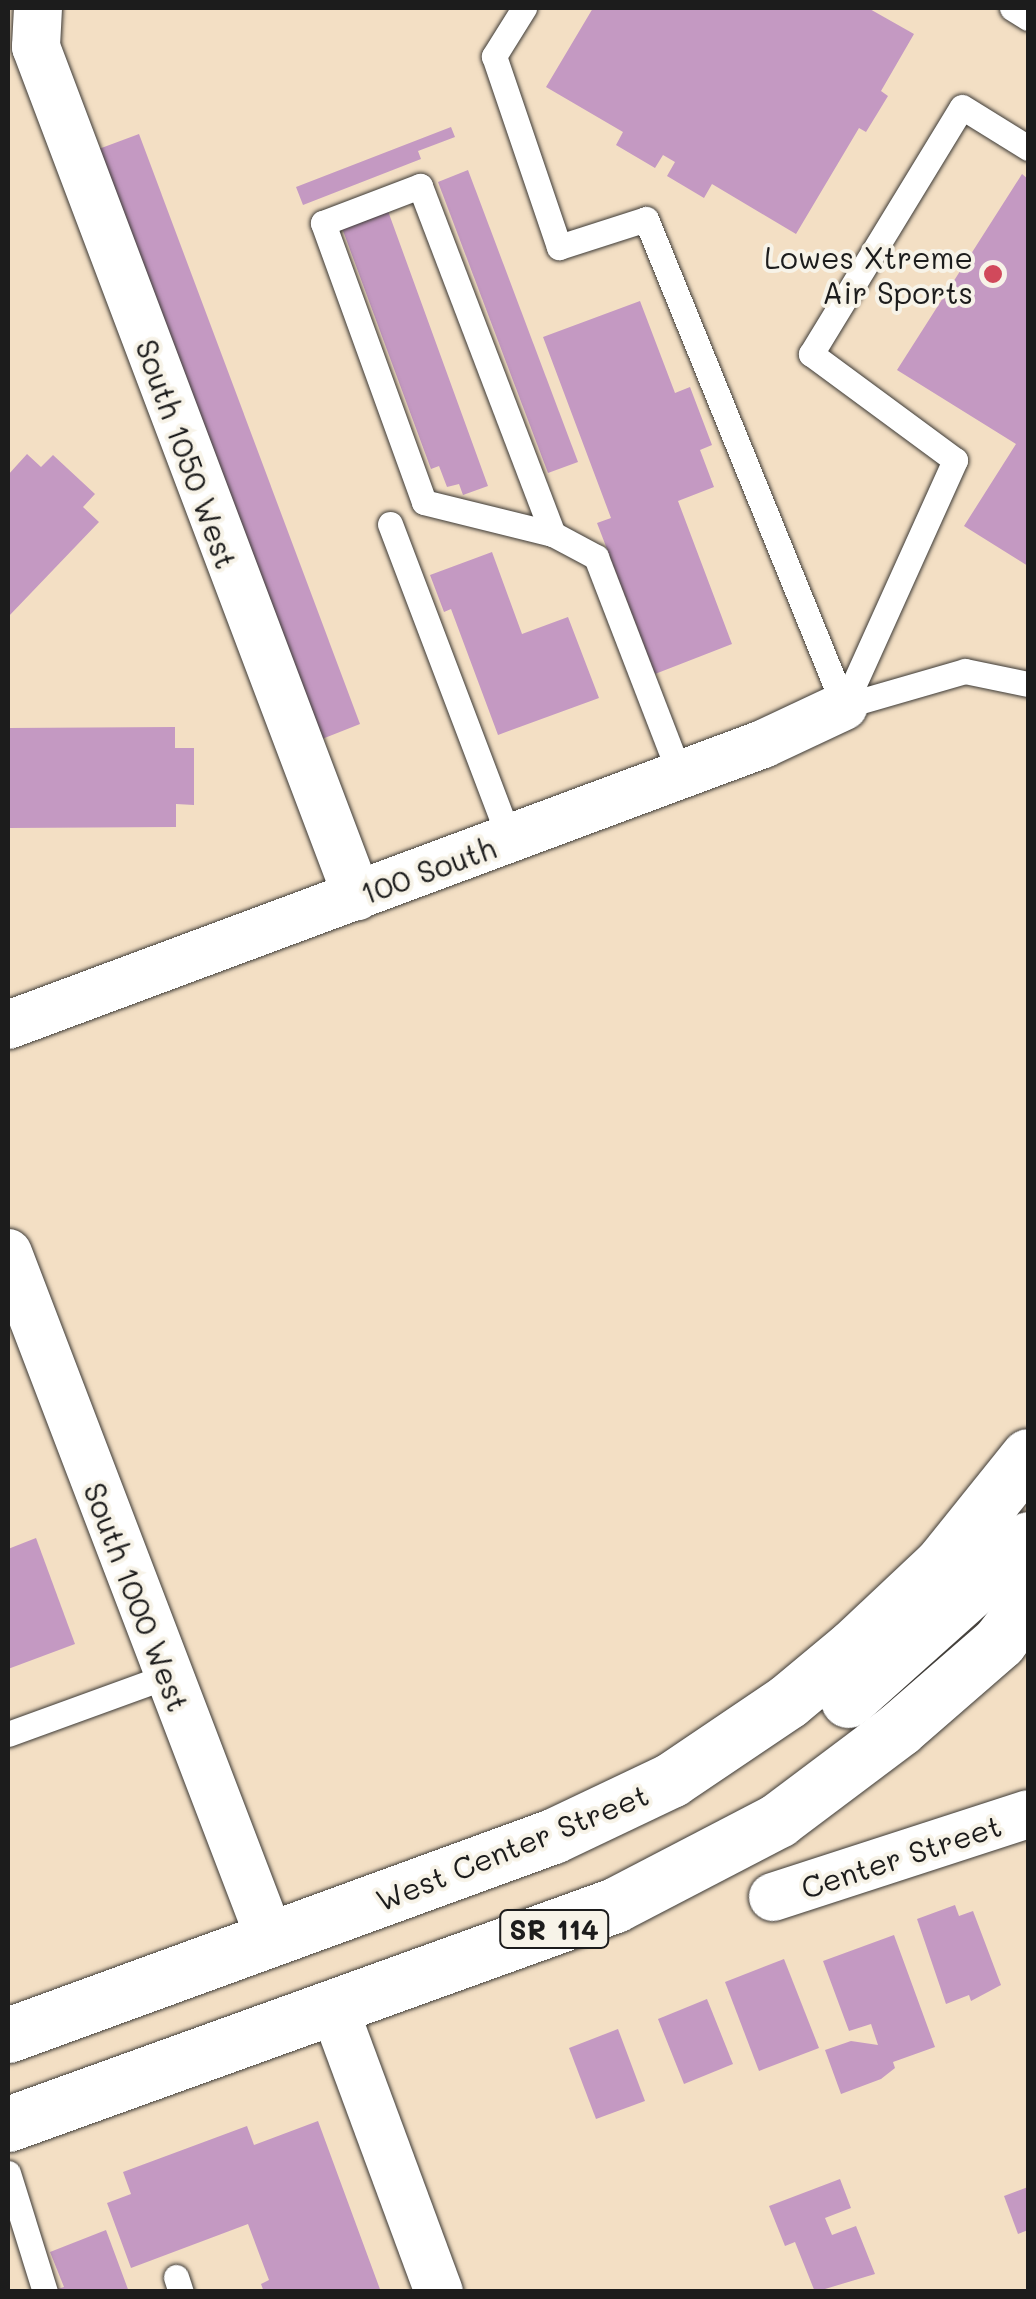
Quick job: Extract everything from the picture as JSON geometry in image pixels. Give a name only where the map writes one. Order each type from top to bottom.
[{"type":"main road","name":"West Center Street","points":[[8,2035],[553,1836],[644,1794],[788,1702],[854,1646],[942,1563],[1028,1456]]},
{"type":"main road","points":[[644,1794],[740,1776],[844,1704],[1028,1539]]},
{"type":"main road","name":"SR 114","points":[[8,2124],[335,2012],[615,1906],[778,1820],[913,1716],[999,1642],[1028,1604]]},
{"type":"street","points":[[8,17],[38,8]]},
{"type":"street","name":"South 1050 West","points":[[38,8],[36,47],[303,768],[357,896]]},
{"type":"street","name":"100 South","points":[[8,1025],[510,840],[844,706]]},
{"type":"street","name":"South 1000 West","points":[[8,1253],[270,1941]]},
{"type":"street","name":"Center Street","points":[[773,1897],[1028,1814]]},
{"type":"street","points":[[335,2012],[439,2292]]},
{"type":"lane","points":[[524,8],[494,56],[558,247],[646,219],[844,706]]},
{"type":"lane","points":[[1012,8],[1028,18]]},
{"type":"lane","points":[[844,706],[955,460],[811,354],[962,106],[1028,148]]},
{"type":"lane","points":[[553,534],[420,186],[323,223],[424,502],[553,534],[596,557],[680,775]]},
{"type":"lane","points":[[390,524],[510,840]]},
{"type":"lane","points":[[844,706],[965,671],[1028,684]]},
{"type":"lane","points":[[8,1734],[166,1676]]},
{"type":"lane","points":[[8,2173],[45,2292]]},
{"type":"building","points":[[593,8],[868,8],[914,34],[881,91],[888,96],[866,132],[859,128],[796,234],[712,184],[704,198],[667,176],[675,162],[663,155],[655,168],[616,145],[623,132],[546,87]]},
{"type":"building","points":[[451,127],[455,137],[418,151],[421,159],[303,205],[296,187]]},
{"type":"building","points":[[139,134],[360,724],[317,741],[96,150]]},
{"type":"building","points":[[468,170],[578,462],[548,473],[438,182]]},
{"type":"building","name":"Lowes Xtreme Air Sports","points":[[1022,174],[1028,179],[1028,566],[964,526],[1016,444],[897,370]]},
{"type":"building","points":[[388,211],[488,486],[463,495],[459,484],[447,487],[439,466],[431,469],[342,228]]},
{"type":"building","points":[[640,301],[675,393],[690,387],[712,445],[700,450],[714,487],[678,501],[732,644],[655,674],[597,523],[611,518],[543,337]]},
{"type":"building","points":[[27,454],[41,467],[53,455],[95,494],[83,507],[99,522],[8,617],[8,475]]},
{"type":"building","points":[[492,552],[522,634],[568,617],[599,698],[498,735],[451,609],[444,612],[430,575]]},
{"type":"building","points":[[175,727],[175,748],[194,748],[194,805],[176,804],[176,827],[8,828],[8,728]]},
{"type":"building","points":[[36,1538],[75,1644],[8,1669],[8,1549]]},
{"type":"building","points":[[955,1905],[959,1916],[973,1911],[1001,1985],[971,2001],[969,1995],[946,2004],[917,1919]]},
{"type":"building","points":[[894,1935],[935,2047],[893,2062],[895,2068],[881,2079],[841,2094],[825,2050],[851,2041],[878,2045],[871,2024],[849,2031],[823,1961]]},
{"type":"building","points":[[784,1959],[819,2048],[759,2071],[725,1982]]},
{"type":"building","points":[[707,1999],[733,2064],[684,2084],[658,2019]]},
{"type":"building","points":[[618,2029],[645,2101],[596,2119],[569,2048]]},
{"type":"building","points":[[318,2121],[381,2292],[264,2292],[261,2284],[269,2280],[248,2224],[131,2268],[107,2203],[131,2194],[123,2172],[247,2126],[254,2145]]},
{"type":"building","points":[[840,2179],[851,2208],[825,2218],[832,2235],[856,2226],[875,2274],[815,2292],[795,2242],[785,2246],[769,2206]]},
{"type":"building","points":[[1028,2187],[1028,2230],[1018,2234],[1004,2196]]},
{"type":"building","points":[[106,2230],[129,2292],[52,2291],[64,2287],[50,2252]]},
{"type":"place","name":"Lowes Xtreme Air Sports","points":[[993,274]]}]
